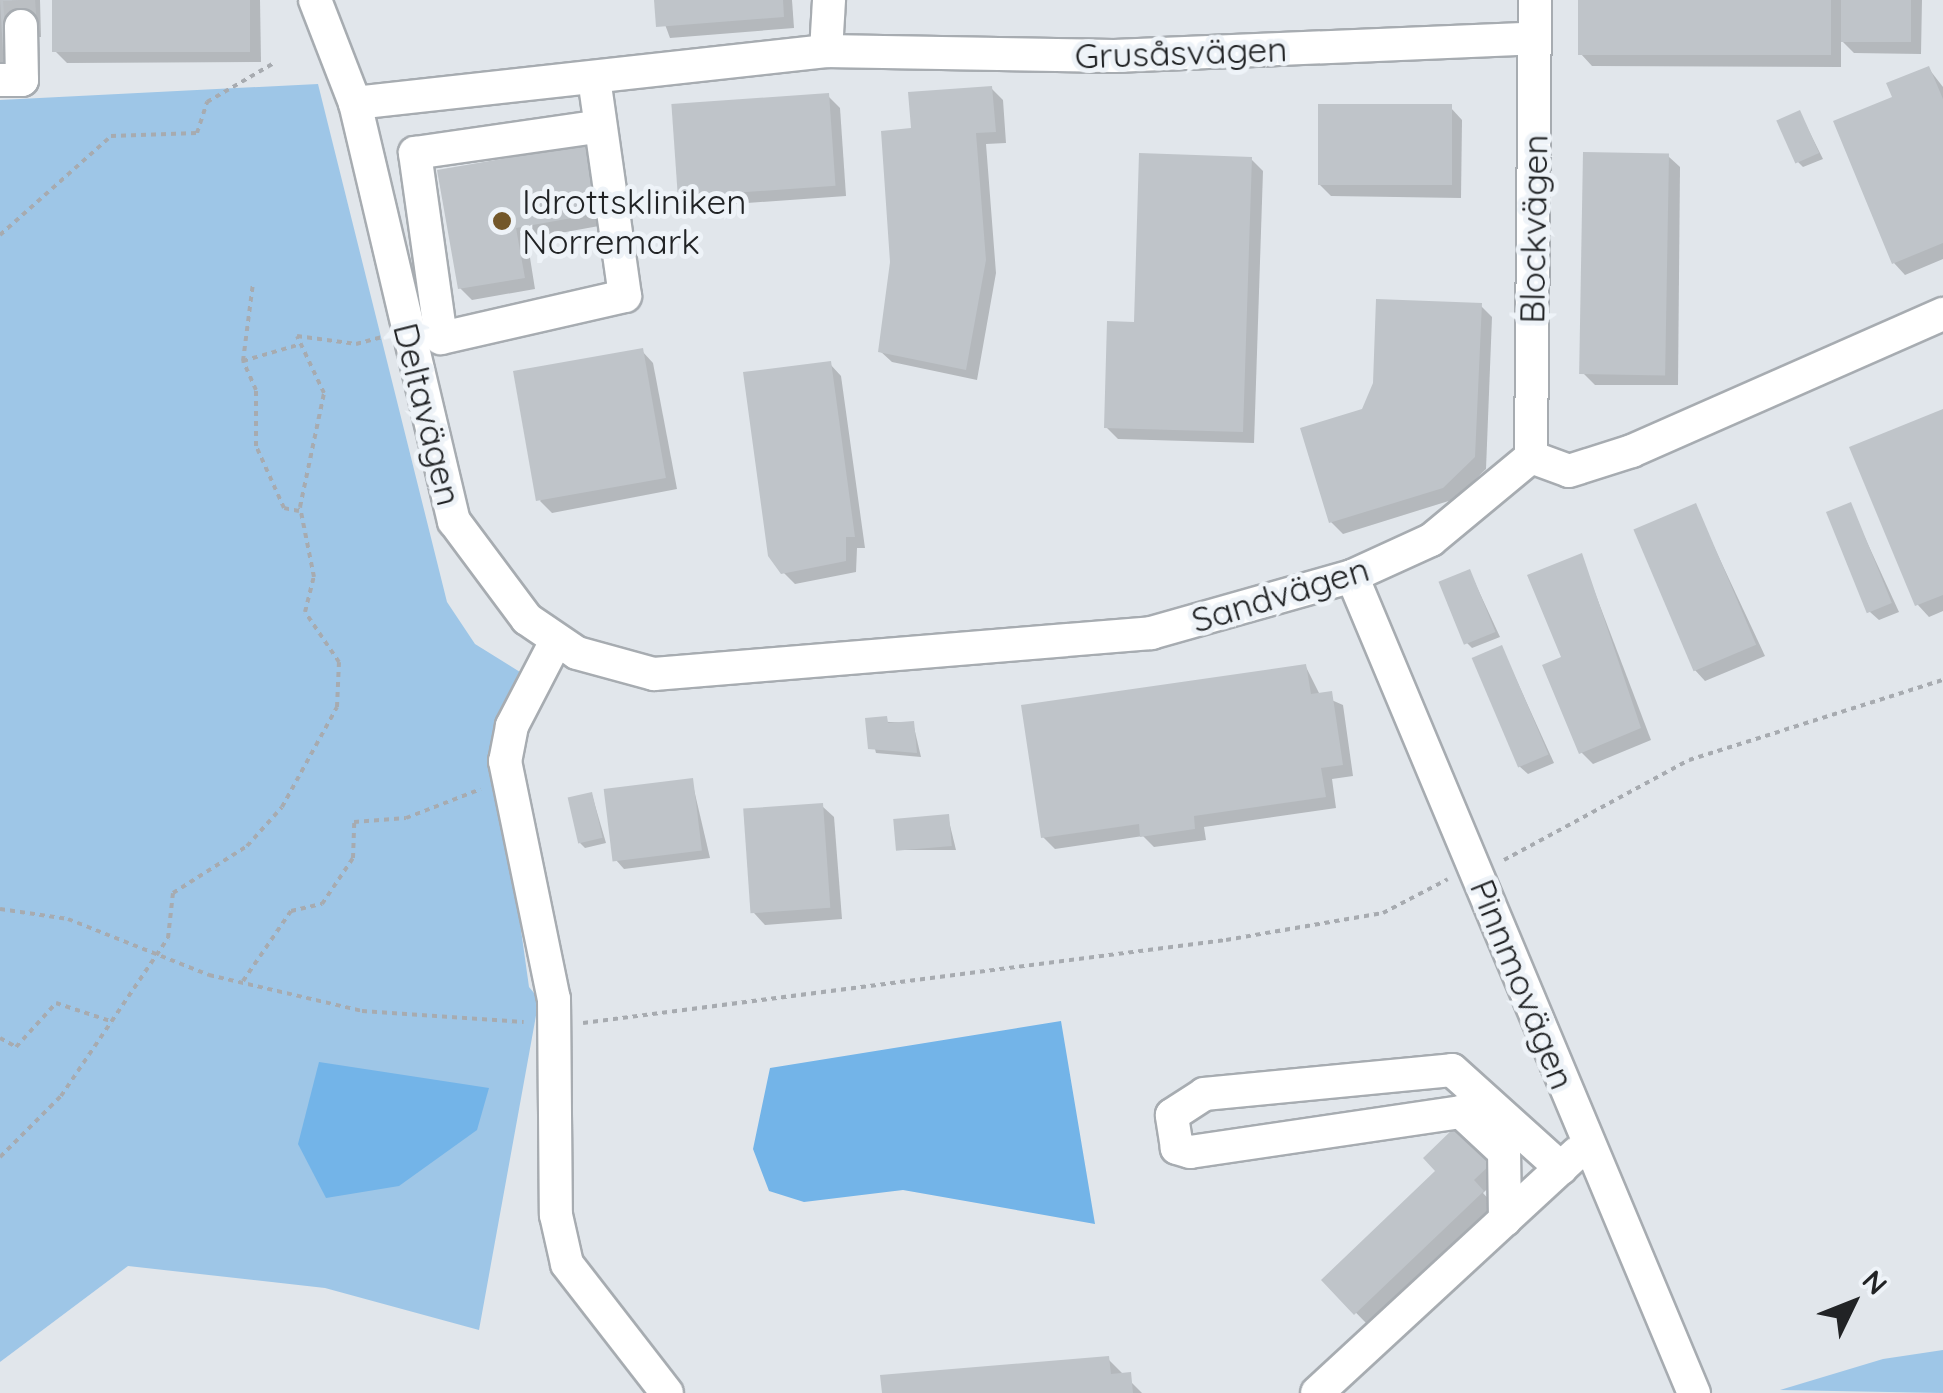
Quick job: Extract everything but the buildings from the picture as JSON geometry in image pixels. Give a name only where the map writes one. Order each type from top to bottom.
[{"type":"street","name":"Deltavägen","points":[[315,0],[355,104],[454,521],[496,588],[556,641]]},
{"type":"street","points":[[826,51],[829,0]]},
{"type":"street","name":"Blockvägen","points":[[1531,457],[1535,0]]},
{"type":"street","points":[[0,80],[22,80],[21,26]]},
{"type":"street","name":"Grusåsvägen","points":[[355,104],[826,51],[1114,56],[1535,38]]},
{"type":"street","points":[[594,78],[596,127],[625,296],[441,338],[415,152],[596,127]]},
{"type":"street","points":[[1531,457],[1569,471],[1632,450],[1943,314]]},
{"type":"street","name":"Sandvägen","points":[[556,641],[654,674],[1151,633],[1352,576],[1431,540],[1531,457]]},
{"type":"street","name":"Pinnmovägen","points":[[1352,576],[1694,1393]]},
{"type":"street","points":[[556,641],[512,726],[508,776],[556,1024],[556,1215],[567,1264],[667,1393]]},
{"type":"street","points":[[1504,1220],[1504,1152],[1461,1112],[1190,1152],[1177,1148],[1172,1115],[1204,1094],[1452,1070],[1562,1168]]},
{"type":"street","points":[[1317,1393],[1588,1144]]},
{"type":"path","points":[[0,235],[24,204],[110,136],[197,133],[208,102],[274,63]]},
{"type":"path","points":[[253,283],[243,361],[256,390],[256,446],[284,508],[301,511]]},
{"type":"path","points":[[0,1157],[113,1022],[154,953],[168,938],[173,892],[247,846],[282,807],[337,707],[339,662],[304,612],[314,577],[301,511],[324,393],[297,336],[356,344],[407,331]]},
{"type":"path","points":[[243,361],[301,344]]},
{"type":"path","points":[[0,909],[68,919],[242,983],[362,1011],[556,1024],[1226,940],[1383,913],[1593,818],[1689,760],[1943,680]]},
{"type":"path","points":[[242,983],[292,912],[322,904],[354,858],[354,822],[406,818],[508,776]]},
{"type":"path","points":[[0,1038],[16,1046],[56,1003],[113,1022]]},
{"type":"shaded area","points":[[318,84],[447,602],[475,644],[520,672],[494,737],[529,987],[539,999],[479,1330],[325,1288],[128,1266],[0,1362],[0,100]]},
{"type":"shaded area","points":[[1061,1021],[1095,1224],[903,1190],[804,1202],[769,1191],[753,1149],[770,1068]]},
{"type":"shaded area","points":[[319,1062],[489,1088],[477,1130],[399,1186],[326,1198],[298,1144]]},
{"type":"shaded area","points":[[1943,1350],[1943,1393],[1780,1390],[1883,1359]]},
{"type":"tunnel","points":[[19,0],[21,26]]},
{"type":"place","name":"Idrottskliniken Norremark","points":[[502,221]]}]
